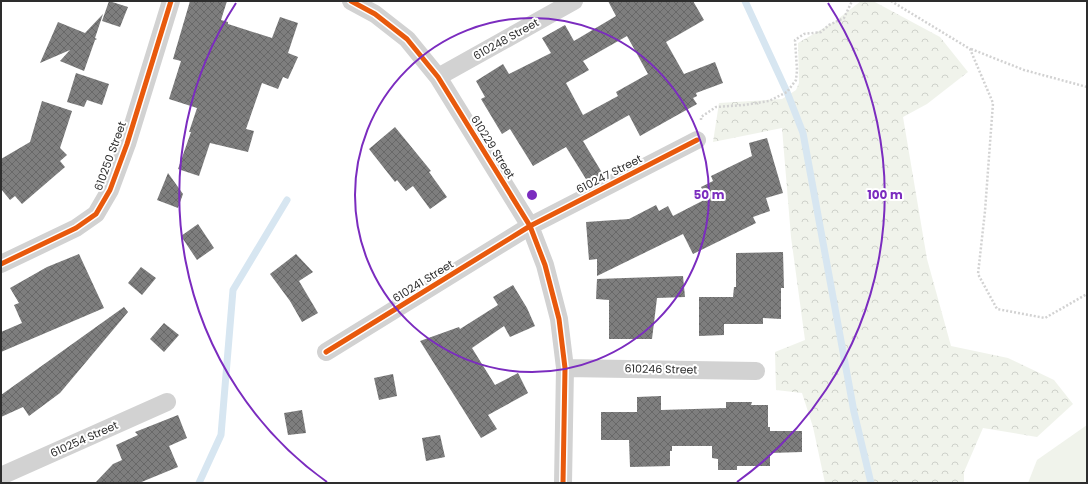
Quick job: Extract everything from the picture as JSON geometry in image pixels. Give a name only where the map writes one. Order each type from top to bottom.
[{"type":"street","name":"610250 Street","points":[[1,264],[76,228],[96,214],[110,190],[127,144],[171,1]]},
{"type":"street","name":"610229 Street","points":[[351,1],[376,14],[407,39],[438,78],[530,226],[545,265],[559,319],[565,368],[563,483]]},
{"type":"street","name":"610248 Street","points":[[438,78],[574,1]]},
{"type":"street","name":"610247 Street","points":[[530,226],[697,140]]},
{"type":"street","name":"610241 Street","points":[[326,352],[530,226]]},
{"type":"street","name":"610246 Street","points":[[565,368],[756,371]]},
{"type":"street","name":"610254 Street","points":[[1,476],[167,402]]},
{"type":"path","points":[[697,140],[701,117],[716,107],[769,101],[786,92],[796,80],[797,70],[795,40],[804,34],[821,32],[829,25],[844,18],[852,1]]},
{"type":"path","points":[[890,1],[970,49],[1024,70],[1087,87]]},
{"type":"path","points":[[970,49],[993,102],[985,211],[978,274],[997,309],[1038,317],[1045,318],[1087,294]]},
{"type":"green space","points":[[861,1],[873,1],[940,37],[968,72],[927,104],[903,117],[927,259],[951,346],[1008,358],[1054,380],[1073,404],[1037,437],[983,428],[964,472],[964,483],[825,483],[813,427],[802,393],[776,390],[775,352],[805,340],[791,237],[782,128],[713,142],[719,103],[782,99],[796,90],[799,83],[798,43],[834,22]]},
{"type":"green space","points":[[1087,425],[1087,483],[1028,483],[1037,460]]},
{"type":"building","points":[[109,1],[128,7],[120,27],[102,21]]},
{"type":"building","points":[[190,1],[227,1],[221,20],[228,22],[228,24],[272,38],[280,17],[298,23],[288,53],[298,57],[288,79],[283,77],[278,89],[262,83],[246,129],[254,131],[248,152],[210,143],[199,176],[178,169],[191,132],[189,132],[197,108],[169,99],[181,61],[173,59]]},
{"type":"building","points":[[608,1],[693,1],[704,20],[666,42],[684,74],[715,62],[723,83],[696,93],[697,96],[693,98],[697,104],[640,136],[629,115],[583,141],[604,176],[589,184],[566,147],[533,166],[510,129],[502,134],[481,99],[485,97],[476,81],[503,64],[509,74],[551,53],[542,38],[565,25],[574,41],[616,16]],"holes":[[[627,36],[648,74],[616,92],[618,96],[583,115],[566,83],[589,70],[583,61]]]},
{"type":"building","points":[[103,14],[95,38],[97,39],[95,40],[84,71],[60,61],[70,50],[40,63],[58,22],[85,33]]},
{"type":"building","points":[[76,73],[109,84],[102,105],[87,100],[84,107],[67,102]]},
{"type":"building","points":[[42,101],[72,111],[60,148],[67,155],[60,161],[65,167],[22,204],[15,196],[10,200],[1,189],[1,159],[30,142]]},
{"type":"building","points":[[395,127],[431,171],[429,172],[447,197],[430,209],[413,186],[406,191],[397,180],[395,182],[369,149]]},
{"type":"building","points":[[767,138],[783,193],[766,198],[770,211],[753,217],[756,223],[693,254],[683,234],[597,276],[597,259],[589,260],[586,222],[629,219],[656,205],[659,211],[668,206],[673,216],[706,199],[701,187],[713,181],[711,176],[752,156],[749,143]]},
{"type":"building","points":[[168,173],[183,194],[178,208],[157,200]]},
{"type":"building","points":[[198,224],[214,248],[197,260],[181,236]]},
{"type":"building","points":[[783,252],[784,288],[781,288],[781,319],[763,318],[763,324],[724,324],[724,335],[699,336],[699,297],[733,297],[734,287],[736,287],[736,253]]},
{"type":"building","points":[[79,254],[104,308],[1,352],[1,332],[22,323],[14,305],[19,303],[10,288],[47,267]]},
{"type":"building","points":[[296,254],[313,272],[299,281],[318,313],[302,322],[290,301],[270,274]]},
{"type":"building","points":[[141,267],[156,278],[142,295],[128,283]]},
{"type":"building","points":[[683,276],[685,297],[657,298],[652,339],[609,339],[609,300],[596,299],[597,279]]},
{"type":"building","points":[[513,285],[527,308],[535,326],[510,337],[504,326],[472,348],[495,385],[518,373],[528,393],[488,415],[497,429],[481,438],[420,341],[459,327],[460,329],[498,305],[493,297]]},
{"type":"building","points":[[124,307],[128,312],[60,393],[29,416],[23,407],[1,417],[1,395]]},
{"type":"building","points":[[164,323],[179,335],[164,352],[150,339]]},
{"type":"building","points":[[393,374],[397,396],[379,400],[374,378]]},
{"type":"building","points":[[661,396],[661,410],[726,408],[726,402],[752,402],[751,405],[768,405],[768,427],[770,427],[770,431],[802,431],[802,452],[770,453],[770,466],[737,466],[737,470],[718,470],[718,459],[712,458],[712,446],[672,446],[672,451],[670,451],[670,466],[630,467],[629,440],[601,440],[601,412],[637,412],[637,397]]},
{"type":"building","points":[[302,410],[306,433],[288,435],[284,413]]},
{"type":"building","points":[[178,415],[187,438],[169,446],[178,467],[139,483],[95,483],[113,464],[122,460],[116,445],[138,435],[135,432]]},
{"type":"building","points":[[440,435],[445,457],[426,461],[422,438]]},
{"type":"waterway","points":[[745,1],[787,92],[803,133],[854,412],[871,483]]},
{"type":"waterway","points":[[199,483],[221,435],[233,290],[287,200]]},
{"type":"cycle path","points":[[1,264],[76,228],[96,214],[110,190],[127,144],[171,1]]},
{"type":"cycle path","points":[[351,1],[375,14],[407,39],[438,77],[530,226],[545,265],[559,319],[565,368],[563,483]]},
{"type":"cycle path","points":[[326,352],[530,226],[697,140]]}]
